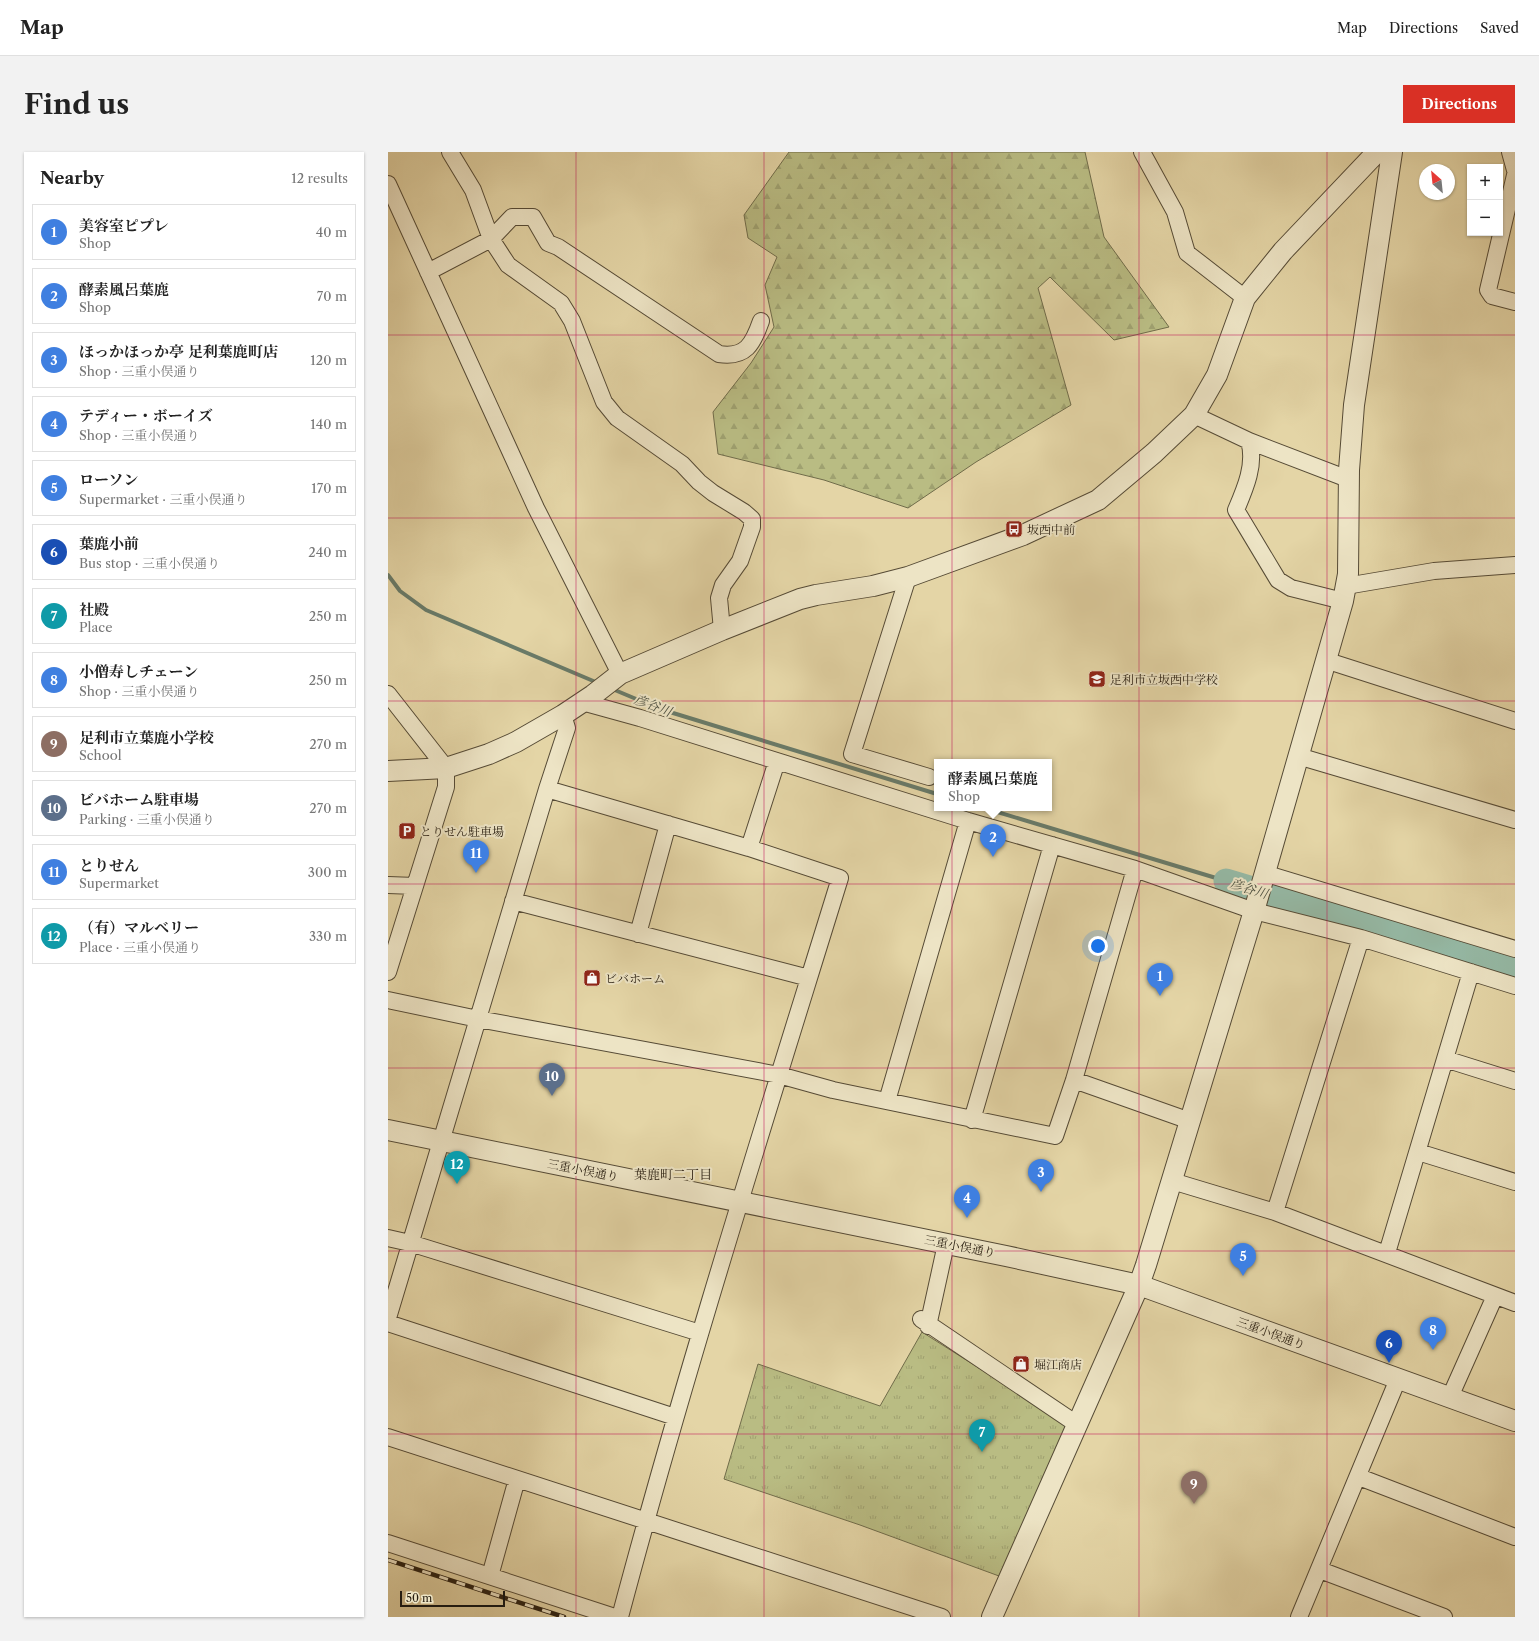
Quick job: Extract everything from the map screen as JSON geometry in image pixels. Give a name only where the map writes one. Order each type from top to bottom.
[{"type":"street","points":[[450,152],[473,190],[491,239],[508,265],[561,303],[572,321],[604,402],[617,418],[682,464],[699,482],[713,493],[744,512],[752,520],[752,528],[740,561],[723,585],[719,598],[722,630]]},
{"type":"street","points":[[1142,152],[1175,212],[1187,253],[1245,298]]},
{"type":"street","points":[[388,771],[446,768],[489,754],[516,742],[563,714],[588,698],[617,676],[722,630],[800,599],[873,586],[908,577],[1023,535],[1098,500],[1123,481],[1194,415],[1217,375],[1245,298],[1283,251],[1377,152]]},
{"type":"street","points":[[992,1617],[1139,1285],[1255,907],[1344,593],[1348,574],[1348,479],[1354,405],[1392,152]]},
{"type":"street","points":[[1513,164],[1510,219],[1488,290],[1492,296],[1515,302]]},
{"type":"street","points":[[388,184],[536,508],[617,676]]},
{"type":"street","points":[[428,272],[491,239],[512,217],[533,217],[548,243],[558,247],[719,354],[732,356],[744,351],[756,334],[761,321]]},
{"type":"street","points":[[1194,415],[1249,441],[1348,479]]},
{"type":"street","points":[[1249,441],[1253,452],[1247,484],[1236,510],[1278,580],[1291,588],[1344,593],[1434,571],[1515,564]]},
{"type":"street","points":[[908,577],[852,754],[929,777]]},
{"type":"street","points":[[1325,660],[1515,721]]},
{"type":"street","points":[[388,694],[446,768],[446,787],[388,972]]},
{"type":"street","points":[[588,698],[640,718],[934,810]]},
{"type":"street","points":[[388,1318],[513,901],[567,728],[563,714]]},
{"type":"street","points":[[1298,756],[1515,820]]},
{"type":"street","points":[[749,848],[777,761]]},
{"type":"street","points":[[547,789],[749,848],[840,878],[700,1333],[675,1417],[620,1617]]},
{"type":"street","points":[[936,811],[1135,869],[1515,986]]},
{"type":"street","points":[[887,1101],[968,821]]},
{"type":"street","points":[[638,934],[668,824]]},
{"type":"street","points":[[972,1120],[1052,845]]},
{"type":"street","points":[[388,1000],[478,1019],[779,1075],[833,1090],[1055,1136],[1074,1080],[1135,869]]},
{"type":"street","points":[[1263,878],[1515,949]]},
{"type":"street","points":[[388,885],[415,886]]},
{"type":"street","points":[[513,901],[809,978]]},
{"type":"street","points":[[1275,1212],[1361,938]]},
{"type":"street","points":[[1387,1253],[1471,972]]},
{"type":"street","points":[[1445,1059],[1515,1081]]},
{"type":"street","points":[[1074,1080],[1190,1121]]},
{"type":"street","name":"三重小俣通り","points":[[388,1130],[1139,1285],[1515,1421]]},
{"type":"street","points":[[1418,1152],[1515,1182]]},
{"type":"street","points":[[1172,1181],[1275,1212],[1387,1253],[1515,1303]]},
{"type":"street","points":[[388,1238],[410,1243],[700,1333]]},
{"type":"street","points":[[946,1244],[924,1322],[1078,1425]]},
{"type":"street","points":[[1450,1398],[1495,1296]]},
{"type":"street","points":[[388,1323],[675,1417]]},
{"type":"street","points":[[1299,1617],[1359,1477],[1398,1379]]},
{"type":"street","points":[[388,1437],[942,1617]]},
{"type":"street","points":[[1359,1477],[1515,1537]]},
{"type":"street","points":[[490,1576],[517,1479]]},
{"type":"street","points":[[388,1543],[615,1617]]},
{"type":"street","points":[[1320,1570],[1422,1613],[1444,1617]]},
{"type":"green space","points":[[789,152],[1085,152],[1104,237],[1169,327],[1114,340],[1050,277],[1038,288],[1071,405],[976,462],[908,508],[824,480],[718,454],[713,412],[751,363],[774,327],[765,285],[777,257],[748,238],[744,215]]},
{"type":"green space","points":[[922,1332],[1072,1427],[999,1576],[860,1525],[724,1479],[758,1364],[880,1406]]},
{"type":"waterway","name":"彦谷川","points":[[388,575],[400,591],[426,610],[598,683]]},
{"type":"waterway","name":"彦谷川","points":[[610,688],[660,709],[934,793]]},
{"type":"waterway","name":"彦谷川","points":[[994,811],[1226,881]]},
{"type":"waterway","name":"彦谷川","points":[[1226,881],[1515,967]]},
{"type":"railway","points":[[388,1560],[564,1617]]},
{"type":"place","name":"坂西中前","points":[[1014,529]]},
{"type":"place","name":"足利市立坂西中学校","points":[[1097,679]]},
{"type":"place","name":"とりせん駐車場","points":[[407,831]]},
{"type":"place","name":"酵素風呂葉鹿","points":[[993,857]]},
{"type":"place","name":"とりせん","points":[[476,873]]},
{"type":"place","name":"ビバホーム","points":[[592,978]]},
{"type":"place","name":"美容室ピプレ","points":[[1160,996]]},
{"type":"place","name":"ビバホーム駐車場","points":[[552,1096]]},
{"type":"place","name":"（有）マルベリー","points":[[457,1184]]},
{"type":"place","name":"ほっかほっか亭 足利葉鹿町店","points":[[1041,1192]]},
{"type":"place","name":"テディー・ボーイズ","points":[[967,1218]]},
{"type":"place","name":"ローソン","points":[[1243,1276]]},
{"type":"place","name":"小僧寿しチェーン","points":[[1433,1350]]},
{"type":"place","name":"葉鹿小前","points":[[1389,1363]]},
{"type":"place","name":"堀江商店","points":[[1021,1364]]},
{"type":"place","name":"社殿","points":[[982,1452]]},
{"type":"place","name":"足利市立葉鹿小学校","points":[[1194,1504]]},
{"type":"district","name":"葉鹿町二丁目","points":[[673,1174]]}]
